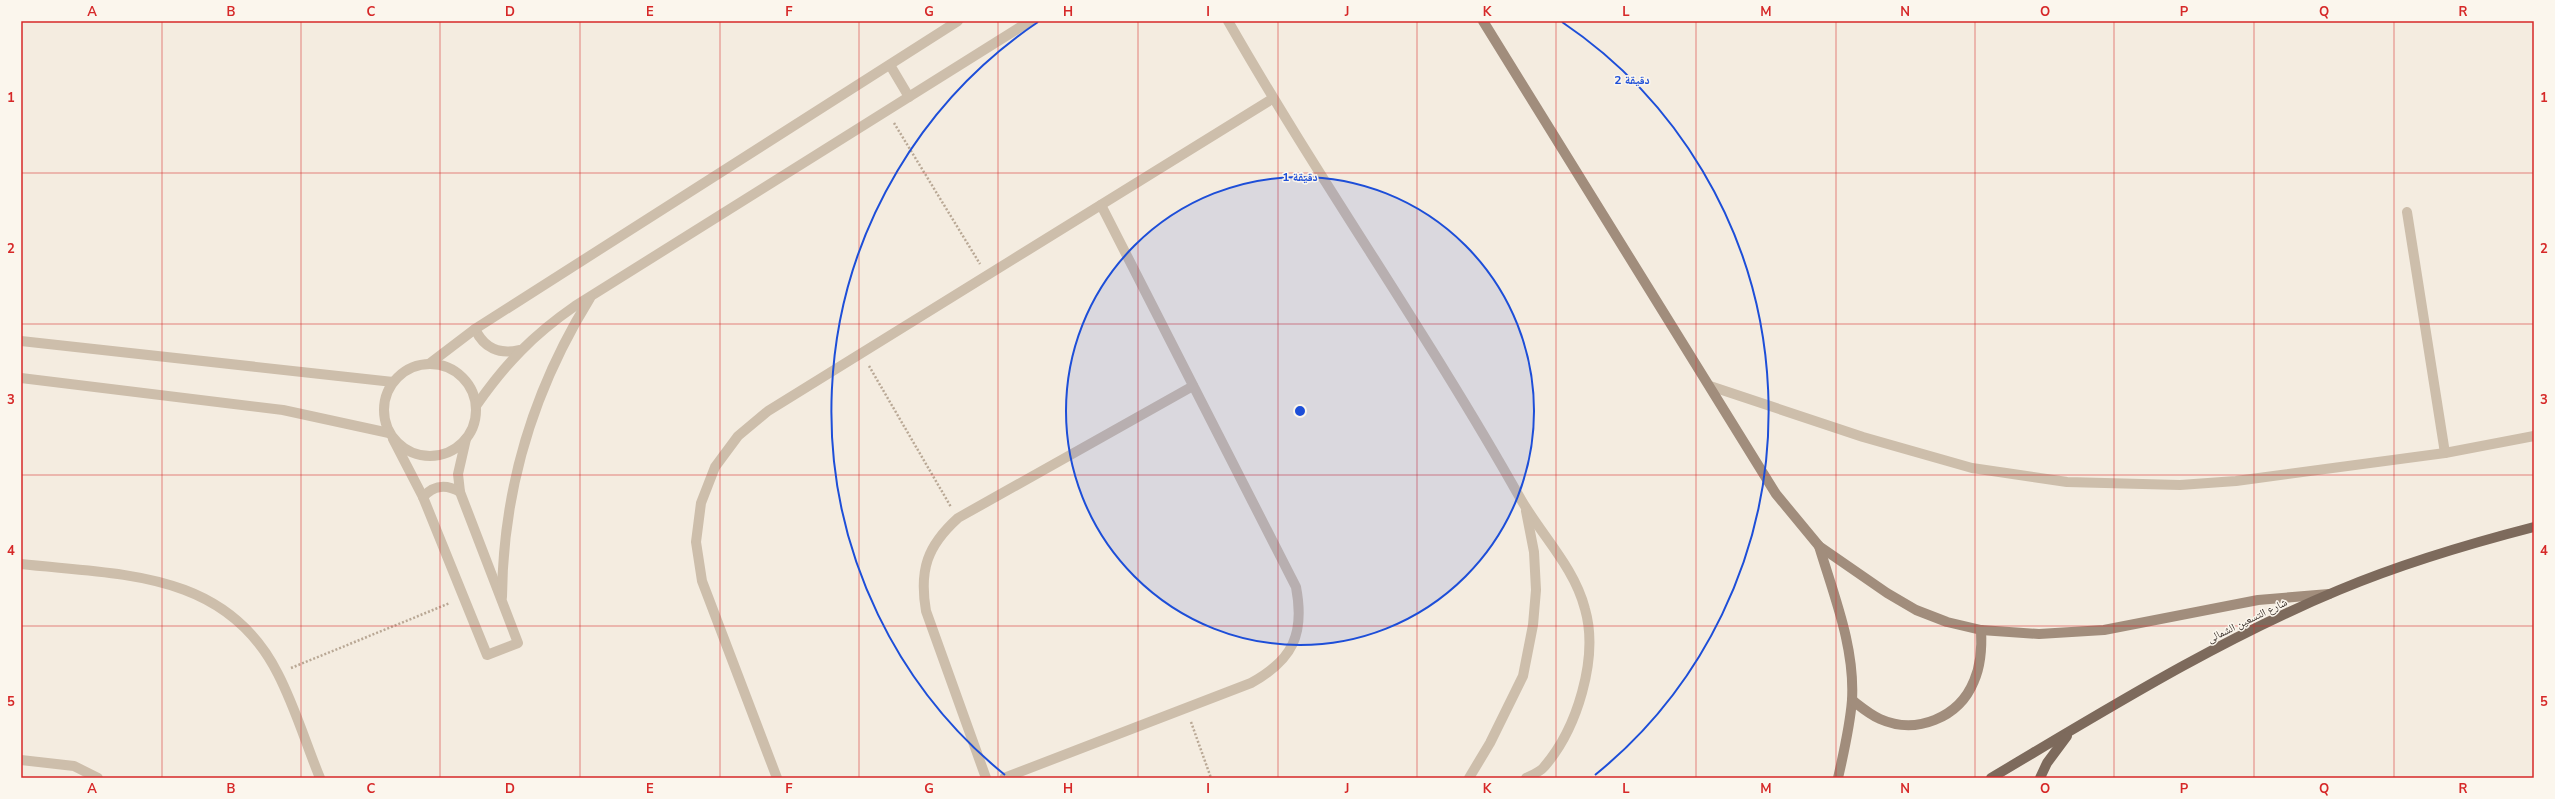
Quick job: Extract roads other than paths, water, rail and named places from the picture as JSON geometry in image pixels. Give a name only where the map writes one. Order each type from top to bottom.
[{"type":"main road","name":"شارع التسعين الشمالى","points":[[1991,778],[2152,682],[2241,635],[2329,594],[2403,567],[2534,527]]},
{"type":"main road","points":[[2040,778],[2047,763],[2070,731]]},
{"type":"street","points":[[429,364],[475,329],[958,21]]},
{"type":"street","points":[[476,406],[496,376],[519,350],[546,326],[592,295],[1030,21]]},
{"type":"street","points":[[1228,21],[1272,99],[1479,426],[1526,508],[1553,546],[1577,585],[1586,611],[1588,665],[1574,716],[1560,745],[1543,769],[1526,778]]},
{"type":"street","points":[[1483,21],[1776,494],[1819,546],[1887,593],[1916,610],[1947,622],[1981,630],[2039,634],[2104,630],[2258,600],[2329,594]]},
{"type":"street","points":[[890,64],[909,97]]},
{"type":"street","points":[[777,778],[702,580],[696,542],[701,503],[715,467],[738,436],[768,411],[1272,99]]},
{"type":"street","points":[[1004,778],[1251,683],[1272,672],[1288,655],[1298,633],[1300,610],[1296,587],[1100,205]]},
{"type":"street","points":[[2406,212],[2445,452]]},
{"type":"street","points":[[502,602],[503,563],[509,505],[523,442],[545,380],[574,322],[592,295]]},
{"type":"street","points":[[475,329],[485,344],[492,350],[510,352],[519,350]]},
{"type":"street","points":[[21,341],[393,382]]},
{"type":"street","points":[[21,378],[283,410],[391,436],[410,452],[430,457],[444,455],[456,449],[466,439],[474,426],[476,406],[471,388],[461,376],[448,368],[429,364],[411,368],[393,382],[386,395],[383,410],[391,436],[423,497],[487,656],[518,643],[460,492],[459,468],[466,439]]},
{"type":"street","points":[[986,778],[926,611],[922,591],[924,570],[931,550],[943,532],[958,518],[1193,386]]},
{"type":"street","points":[[1710,386],[1863,437],[1972,468],[2067,482],[2173,485],[2236,481],[2445,452],[2534,436]]},
{"type":"street","points":[[423,497],[433,488],[447,486],[460,492]]},
{"type":"street","points":[[1469,778],[1490,743],[1523,676],[1533,625],[1536,590],[1534,552],[1526,508]]},
{"type":"street","points":[[1819,546],[1843,624],[1850,662],[1852,700],[1838,778]]},
{"type":"street","points":[[21,564],[149,579],[170,583],[204,597],[238,622],[259,643],[278,673],[320,778]]},
{"type":"street","points":[[1852,700],[1869,713],[1892,723],[1917,725],[1941,718],[1960,703],[1974,681],[1980,656],[1981,630]]},
{"type":"street","points":[[21,760],[74,766],[98,778]]}]
